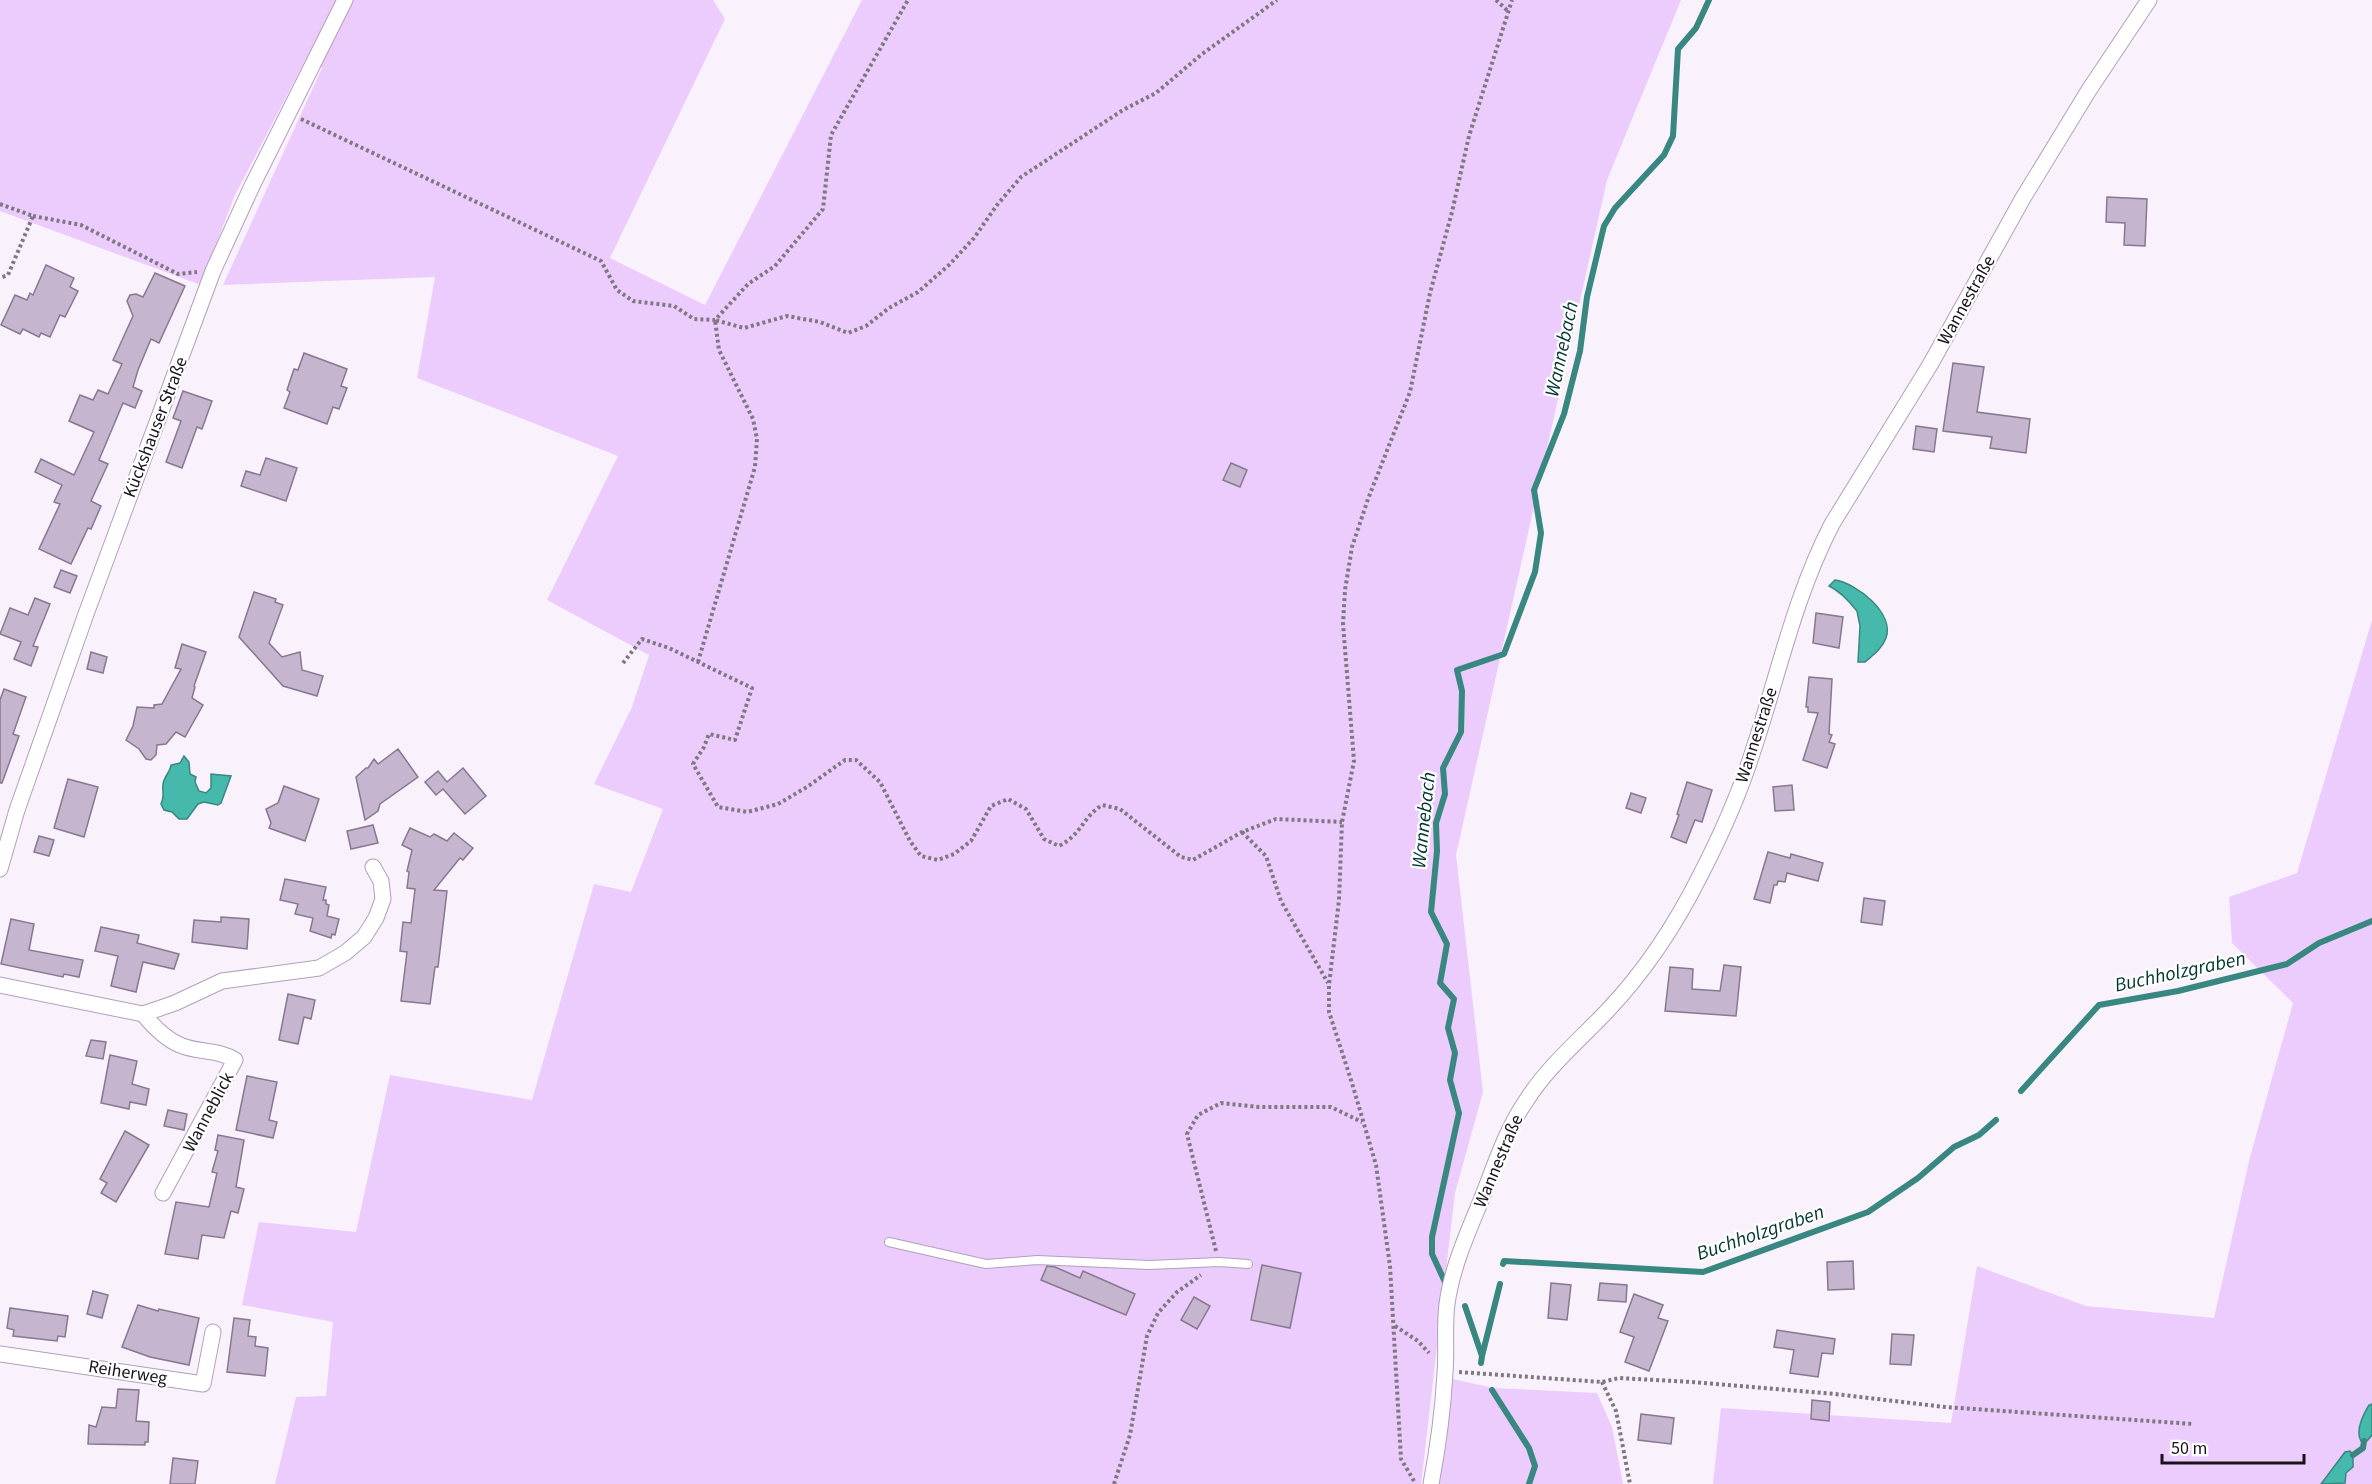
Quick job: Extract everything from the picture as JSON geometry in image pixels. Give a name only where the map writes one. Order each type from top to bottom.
[{"type":"street","name":"Kückshauser Straße","points":[[0,869],[17,810],[86,614],[213,271],[345,0]]},
{"type":"street","name":"Wannestraße","points":[[1431,1484],[1439,1440],[1446,1370],[1444,1331],[1447,1302],[1455,1266],[1514,1119],[1544,1075],[1610,1009],[1636,977],[1701,876],[1752,755],[1807,575],[1819,549],[1930,365],[2024,198],[2089,90],[2149,0]]},
{"type":"street","points":[[0,985],[143,1014],[175,1003],[222,981],[318,968],[345,953],[364,937],[376,918],[383,899],[381,881],[373,867]]},
{"type":"street","name":"Wanneblick","points":[[143,1014],[154,1028],[180,1046],[224,1053],[236,1060],[163,1194]]},
{"type":"street","name":"Reiherweg","points":[[0,1354],[203,1384],[213,1332]]},
{"type":"lane","points":[[889,1242],[986,1264],[1036,1260],[1149,1265],[1219,1262],[1248,1264]]},
{"type":"path","points":[[698,662],[755,467],[757,439],[753,419],[718,350],[715,321],[748,284],[775,266],[823,209],[831,135],[908,0]]},
{"type":"path","points":[[288,113],[601,261],[618,290],[633,301],[674,306],[694,319],[744,328],[787,316],[820,322],[848,333],[866,326],[889,308],[918,292],[949,265],[974,238],[997,205],[1021,177],[1123,110],[1156,93],[1202,54],[1277,0]]},
{"type":"path","points":[[1496,0],[1509,12]]},
{"type":"path","points":[[1417,1484],[1401,1459],[1390,1266],[1376,1165],[1329,1012],[1329,985],[1339,900],[1342,822],[1354,761],[1343,624],[1345,590],[1352,547],[1368,499],[1410,392],[1430,293],[1452,212],[1469,136],[1512,0]]},
{"type":"path","points":[[0,204],[33,216],[81,225],[178,274],[213,271]]},
{"type":"path","points":[[0,278],[8,275],[33,216]]},
{"type":"path","points":[[623,663],[642,639],[669,648],[752,688],[735,740],[709,734],[693,764],[718,807],[747,812],[778,804],[845,760],[856,760],[880,782],[910,841],[921,856],[938,860],[954,854],[971,841],[991,806],[1008,799],[1026,809],[1044,839],[1059,846],[1072,839],[1090,813],[1102,805],[1120,808],[1181,857],[1193,860],[1242,832],[1276,819],[1342,822]]},
{"type":"path","points":[[1242,832],[1266,856],[1281,901],[1329,985]]},
{"type":"path","points":[[1114,1484],[1130,1435],[1147,1336],[1158,1313],[1177,1292],[1219,1262],[1187,1134],[1198,1115],[1221,1103],[1259,1107],[1331,1107],[1363,1122]]},
{"type":"path","points":[[1394,1326],[1418,1341],[1446,1370],[1602,1382],[1619,1378],[1692,1382],[1835,1394],[1945,1407],[2193,1424]]},
{"type":"path","points":[[1602,1382],[1616,1411],[1630,1484]]},
{"type":"shaded area","points":[[0,0],[713,0],[725,19],[610,258],[705,305],[862,0],[1681,0],[1607,180],[1456,855],[1483,1092],[1455,1193],[1421,1484],[275,1484],[296,1397],[326,1396],[333,1322],[242,1305],[259,1222],[356,1232],[390,1075],[532,1100],[594,884],[631,892],[663,809],[594,784],[632,707],[649,655],[547,600],[618,456],[417,378],[435,277],[223,285],[322,68],[306,59],[234,197],[201,285],[0,211]]},
{"type":"shaded area","points":[[1835,580],[1844,582],[1863,593],[1879,609],[1885,619],[1886,638],[1877,652],[1865,662],[1858,662],[1860,626],[1857,611],[1829,586]]},
{"type":"shaded area","points":[[2372,620],[2372,1484],[1713,1484],[1721,1408],[1951,1423],[1977,1266],[2086,1306],[2214,1318],[2250,1157],[2293,1003],[2232,943],[2229,897],[2297,873]]},
{"type":"shaded area","points":[[184,756],[189,762],[190,774],[196,777],[195,782],[199,791],[206,793],[211,788],[211,774],[231,776],[221,803],[218,805],[204,802],[198,804],[187,819],[179,819],[172,812],[164,810],[161,804],[164,781],[171,765],[180,763]]},
{"type":"shaded area","points":[[1453,1379],[1494,1388],[1597,1393],[1612,1427],[1623,1484],[1437,1484]]},
{"type":"shaded area","points":[[2372,1404],[2372,1435],[2367,1441],[2361,1441],[2360,1423],[2369,1405]]},
{"type":"shaded area","points":[[2350,1451],[2353,1455],[2353,1467],[2346,1473],[2345,1483],[2321,1484],[2345,1452]]},
{"type":"building","points":[[2107,197],[2147,199],[2145,246],[2124,245],[2125,223],[2106,222]]},
{"type":"building","points":[[46,265],[74,278],[70,287],[78,291],[65,317],[60,315],[50,337],[41,333],[39,337],[23,329],[20,334],[1,325],[15,295],[27,300],[30,293],[33,295]]},
{"type":"building","points":[[155,273],[185,286],[159,343],[151,339],[138,370],[133,387],[142,391],[135,408],[123,403],[99,460],[108,464],[91,501],[101,506],[71,564],[39,549],[60,504],[54,502],[62,485],[35,472],[41,459],[74,475],[94,432],[69,421],[80,395],[93,400],[98,390],[108,394],[122,364],[113,360],[133,316],[127,301],[130,295],[136,294],[143,297]]},
{"type":"building","points":[[304,353],[347,369],[341,386],[347,388],[339,409],[333,407],[327,424],[284,408],[290,392],[287,390],[294,369],[298,370]]},
{"type":"building","points":[[1953,363],[1984,367],[1977,412],[2030,419],[2026,453],[1990,448],[1992,437],[1943,431]]},
{"type":"building","points":[[183,391],[212,401],[202,429],[197,427],[182,468],[166,462],[181,421],[173,418]]},
{"type":"building","points":[[1916,426],[1937,429],[1934,452],[1913,449]]},
{"type":"building","points":[[266,458],[297,468],[286,501],[241,486],[246,471],[260,475]]},
{"type":"building","points":[[1231,463],[1247,470],[1240,487],[1223,480]]},
{"type":"building","points":[[61,570],[77,576],[70,593],[54,587]]},
{"type":"building","points":[[254,592],[276,599],[275,602],[283,605],[269,643],[282,657],[300,652],[302,670],[323,676],[317,696],[283,686],[239,637]]},
{"type":"building","points":[[35,598],[50,604],[33,646],[38,647],[31,666],[14,659],[21,642],[0,634],[10,608],[28,615]]},
{"type":"building","points":[[1816,613],[1843,617],[1839,648],[1813,643]]},
{"type":"building","points":[[182,644],[206,652],[192,698],[203,705],[185,737],[176,732],[166,744],[157,745],[156,755],[151,760],[146,759],[139,749],[126,740],[133,726],[137,707],[154,708],[154,705],[162,704],[181,669],[175,668]]},
{"type":"building","points":[[91,652],[107,657],[103,673],[87,669]]},
{"type":"building","points":[[1809,677],[1832,679],[1829,734],[1832,735],[1829,742],[1835,744],[1827,768],[1803,760],[1818,713],[1808,712],[1808,707],[1806,707]]},
{"type":"building","points":[[4,689],[26,697],[13,734],[19,736],[2,783],[0,783],[0,700]]},
{"type":"building","points":[[398,749],[418,777],[380,804],[378,811],[365,820],[356,777],[368,768],[374,759],[378,764]]},
{"type":"building","points":[[463,768],[486,796],[465,814],[443,789],[436,795],[425,782],[438,771],[447,782]]},
{"type":"building","points":[[68,779],[98,787],[84,837],[54,828]]},
{"type":"building","points":[[1687,782],[1712,790],[1702,822],[1695,820],[1686,843],[1671,837]]},
{"type":"building","points":[[1792,785],[1794,810],[1775,811],[1773,787]]},
{"type":"building","points":[[284,786],[319,799],[305,841],[269,828],[271,823],[266,809],[278,803]]},
{"type":"building","points":[[1631,793],[1646,798],[1641,813],[1626,808]]},
{"type":"building","points":[[373,825],[378,843],[351,849],[347,831]]},
{"type":"building","points":[[410,828],[430,837],[434,834],[447,841],[454,833],[473,848],[463,860],[460,858],[434,890],[447,891],[438,967],[435,967],[430,1004],[401,1001],[407,952],[400,951],[403,922],[411,923],[415,889],[407,888],[409,872],[407,871],[412,850],[402,845]]},
{"type":"building","points":[[39,836],[54,840],[49,856],[34,852]]},
{"type":"building","points":[[1768,852],[1790,858],[1791,854],[1823,863],[1818,881],[1787,873],[1785,882],[1778,881],[1777,885],[1774,885],[1770,903],[1754,899]]},
{"type":"building","points":[[285,879],[326,887],[323,900],[326,900],[326,904],[329,905],[327,916],[339,919],[335,935],[332,934],[331,938],[310,931],[313,918],[295,914],[298,904],[280,900]]},
{"type":"building","points":[[1864,898],[1885,901],[1882,925],[1861,922]]},
{"type":"building","points":[[221,917],[249,919],[247,949],[192,942],[194,920],[221,922]]},
{"type":"building","points":[[11,919],[34,924],[29,950],[83,960],[79,977],[64,974],[63,977],[1,964]]},
{"type":"building","points":[[101,927],[139,935],[137,943],[179,954],[174,969],[143,962],[136,992],[111,986],[118,956],[95,951]]},
{"type":"building","points":[[1724,965],[1741,967],[1736,1016],[1665,1011],[1670,967],[1693,969],[1692,989],[1720,991]]},
{"type":"building","points":[[288,994],[315,1000],[311,1019],[304,1017],[298,1044],[279,1040]]},
{"type":"building","points":[[91,1040],[106,1042],[103,1059],[86,1056]]},
{"type":"building","points":[[110,1055],[137,1061],[132,1084],[149,1089],[146,1105],[130,1102],[129,1109],[101,1103]]},
{"type":"building","points":[[247,1076],[277,1082],[269,1120],[277,1122],[273,1138],[236,1130]]},
{"type":"building","points":[[168,1110],[187,1114],[184,1130],[164,1126]]},
{"type":"building","points":[[125,1131],[149,1145],[116,1202],[101,1193],[107,1183],[100,1179]]},
{"type":"building","points":[[218,1135],[244,1140],[236,1187],[244,1189],[238,1213],[231,1211],[224,1238],[202,1235],[198,1259],[165,1254],[176,1202],[209,1207],[217,1173],[212,1172],[218,1151],[215,1150]]},
{"type":"building","points":[[1853,1261],[1854,1289],[1828,1290],[1827,1262]]},
{"type":"building","points":[[1262,1265],[1301,1273],[1290,1328],[1251,1320]]},
{"type":"building","points":[[1047,1266],[1080,1278],[1083,1271],[1135,1294],[1126,1315],[1041,1280]]},
{"type":"building","points":[[1551,1283],[1571,1285],[1567,1320],[1548,1318]]},
{"type":"building","points":[[1600,1283],[1627,1285],[1626,1302],[1598,1300]]},
{"type":"building","points":[[93,1291],[108,1295],[102,1318],[87,1314]]},
{"type":"building","points":[[1634,1294],[1663,1305],[1658,1318],[1668,1321],[1649,1371],[1625,1362],[1634,1337],[1620,1332]]},
{"type":"building","points":[[1194,1297],[1210,1306],[1197,1329],[1181,1320]]},
{"type":"building","points":[[138,1305],[199,1318],[189,1365],[150,1357],[122,1347]]},
{"type":"building","points":[[10,1308],[68,1316],[65,1337],[58,1336],[57,1341],[13,1336],[14,1330],[7,1328]]},
{"type":"building","points":[[234,1318],[250,1320],[248,1336],[256,1337],[255,1346],[268,1348],[265,1376],[227,1372]]},
{"type":"building","points":[[1777,1330],[1835,1339],[1833,1354],[1822,1353],[1818,1377],[1790,1373],[1794,1350],[1774,1347]]},
{"type":"building","points":[[1892,1334],[1914,1335],[1911,1365],[1890,1364]]},
{"type":"building","points":[[118,1389],[139,1390],[136,1421],[149,1422],[148,1442],[145,1442],[145,1445],[88,1444],[89,1425],[96,1427],[102,1407],[116,1408]]},
{"type":"building","points":[[1812,1400],[1830,1402],[1829,1421],[1811,1419]]},
{"type":"building","points":[[1641,1414],[1674,1418],[1671,1444],[1638,1440]]},
{"type":"building","points":[[173,1458],[198,1461],[195,1484],[170,1484]]},
{"type":"waterway","name":"Wannebach","points":[[1445,1282],[1432,1254],[1432,1237],[1459,1113],[1450,1080],[1455,1053],[1448,1028],[1454,999],[1440,983],[1447,944],[1431,912],[1437,851],[1436,823],[1445,794],[1443,768],[1461,732],[1462,691],[1457,670],[1504,654],[1535,572],[1541,533],[1534,490],[1564,414],[1580,351],[1587,297],[1604,226],[1615,208],[1664,155],[1673,136],[1678,49],[1696,28],[1709,0]]},
{"type":"waterway","name":"Buchholzgraben","points":[[2021,1091],[2099,1005],[2178,991],[2287,964],[2319,943],[2372,921]]},
{"type":"waterway","name":"Buchholzgraben","points":[[1503,1264],[1504,1261],[1703,1272],[1868,1212],[1918,1178],[1954,1147],[1979,1135],[1996,1120]]},
{"type":"waterway","name":"Buchholzgraben","points":[[1482,1356],[1500,1284]]},
{"type":"waterway","name":"Wannebach","points":[[1465,1306],[1482,1356],[1481,1363]]},
{"type":"waterway","name":"Wannebach","points":[[1492,1390],[1529,1448],[1535,1466],[1529,1484]]},
{"type":"waterway","points":[[2353,1455],[2363,1448],[2364,1441]]}]
